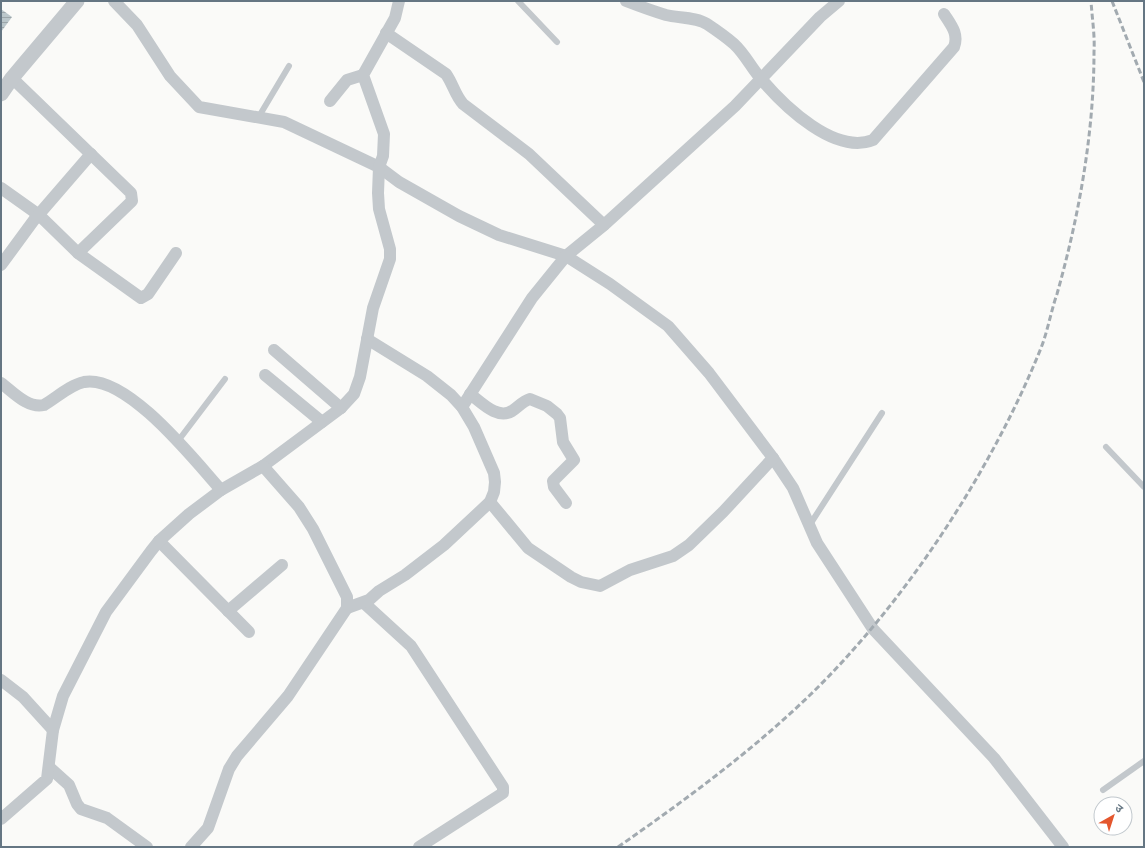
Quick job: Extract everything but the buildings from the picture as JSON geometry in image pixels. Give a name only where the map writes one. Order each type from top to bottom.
[{"type":"street","points":[[1,94],[12,78],[77,1]]},
{"type":"street","points":[[114,1],[137,25],[170,76],[199,106],[284,122],[379,168],[399,182],[459,216],[499,234],[566,256],[610,284],[668,326],[709,373],[773,458],[793,488],[817,543],[873,629],[994,758],[1063,847]]},
{"type":"street","points":[[330,101],[347,80],[363,75],[394,18],[399,1]]},
{"type":"street","points":[[626,1],[667,15],[706,23],[735,45],[761,80],[782,102],[816,128],[835,139],[865,143],[873,140],[882,132],[954,47],[957,40],[955,33],[944,14]]},
{"type":"street","points":[[462,407],[532,298],[566,256],[604,225],[761,80],[820,17],[839,1]]},
{"type":"street","points":[[386,33],[446,74],[452,82],[457,98],[463,104],[529,154],[604,225]]},
{"type":"street","points":[[1,819],[47,779],[53,730],[63,696],[106,612],[160,541],[189,514],[221,490],[263,466],[341,408],[351,399],[357,387],[374,308],[390,259],[387,235],[379,209],[378,193],[379,168],[383,156],[384,134],[363,75]]},
{"type":"street","points":[[12,78],[131,193],[132,201],[78,253]]},
{"type":"street","points":[[1,265],[39,216],[92,154]]},
{"type":"street","points":[[1,188],[39,216],[78,253],[141,298],[148,294],[176,253]]},
{"type":"street","points":[[347,608],[364,603],[379,591],[406,575],[444,545],[490,502],[494,492],[494,473],[474,427],[462,407],[451,395],[427,376],[367,339]]},
{"type":"street","points":[[274,350],[341,408]]},
{"type":"street","points":[[265,375],[322,422]]},
{"type":"street","points":[[1,383],[27,403],[39,406],[44,405],[78,384],[93,382],[107,386],[131,399],[152,414],[221,490]]},
{"type":"street","points":[[470,394],[495,412],[501,414],[511,411],[530,399],[547,406],[557,414],[560,418],[563,442],[574,460],[553,481],[554,487],[566,503]]},
{"type":"street","points":[[490,502],[528,548],[570,577],[581,582],[600,586],[630,570],[673,556],[689,545],[723,512],[773,458]]},
{"type":"street","points":[[192,847],[208,828],[229,769],[237,756],[288,696],[347,608],[345,589],[325,556],[313,529],[299,508],[263,466]]},
{"type":"street","points":[[160,541],[249,632]]},
{"type":"street","points":[[228,611],[282,565]]},
{"type":"street","points":[[364,603],[411,646],[504,787],[503,793],[419,847]]},
{"type":"street","points":[[1,680],[23,697],[53,730]]},
{"type":"street","points":[[49,767],[69,785],[77,804],[82,810],[107,818],[147,847]]},
{"type":"lane","points":[[518,1],[558,42]]},
{"type":"lane","points":[[258,118],[289,66]]},
{"type":"lane","points":[[178,441],[225,379]]},
{"type":"lane","points":[[809,526],[882,413]]},
{"type":"lane","points":[[1106,447],[1144,487]]},
{"type":"lane","points":[[1103,790],[1144,761]]},
{"type":"shaded area","points":[[1,9],[12,17],[1,32]]},
{"type":"railway","points":[[618,847],[668,812],[741,756],[788,716],[845,659],[912,577],[943,533],[998,441],[1041,348],[1072,235],[1084,174],[1091,113],[1094,46],[1091,1]]},
{"type":"railway","points":[[1112,1],[1144,82]]}]
